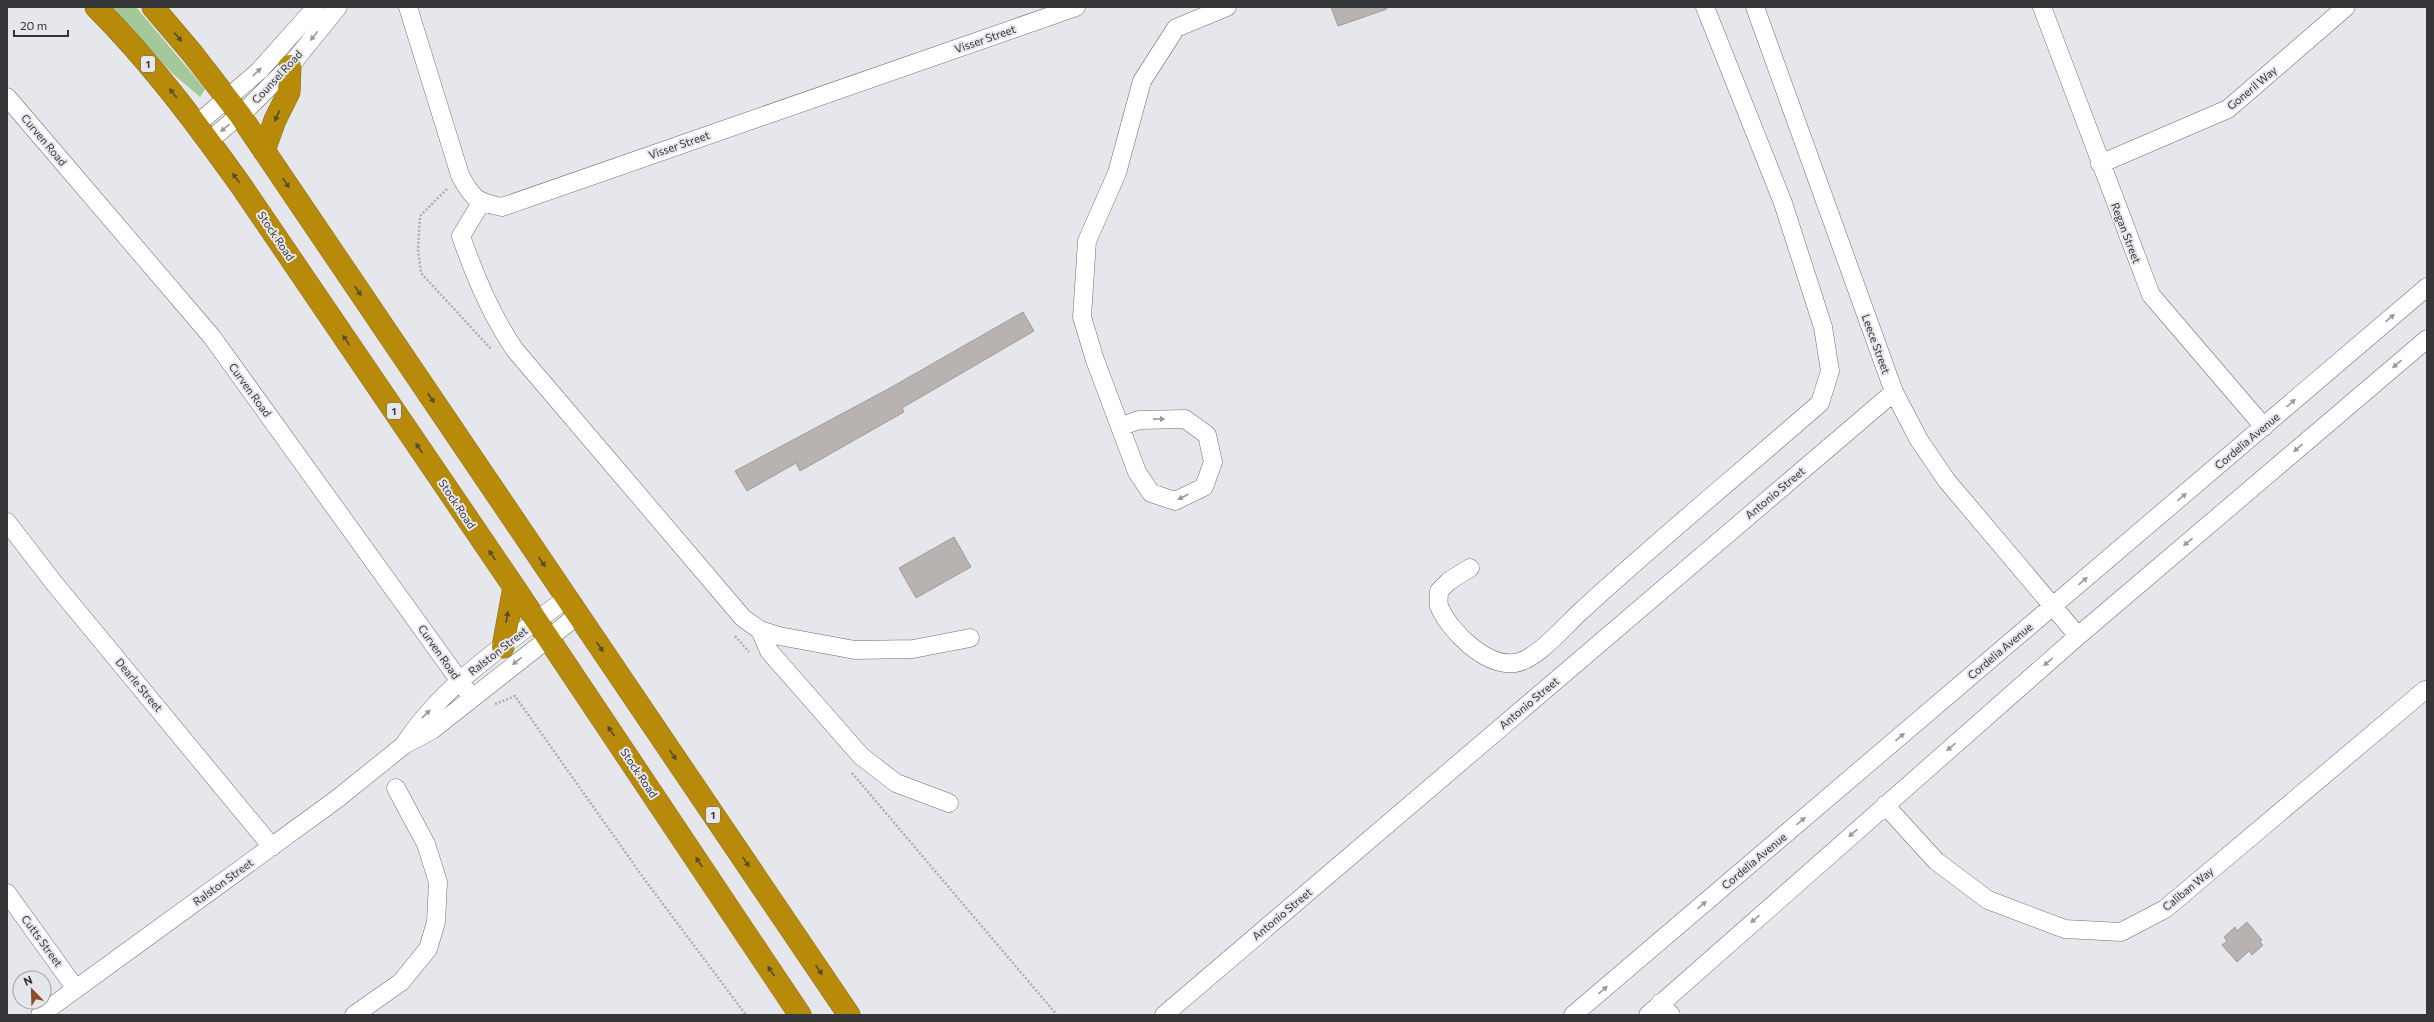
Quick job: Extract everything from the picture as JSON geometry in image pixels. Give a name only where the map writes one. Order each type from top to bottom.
[{"type":"highway","name":"Stock Road","points":[[96,7],[152,68],[203,132],[514,587],[800,1015]]},
{"type":"highway","name":"1","points":[[153,7],[234,107],[264,150],[849,1015]]},
{"type":"highway","points":[[264,150],[289,92],[290,66]]},
{"type":"highway","points":[[503,647],[514,587]]},
{"type":"street","name":"Counsel Road","points":[[234,107],[276,53],[316,7]]},
{"type":"street","name":"Counsel Road","points":[[203,132],[290,66],[338,7]]},
{"type":"street","points":[[408,7],[460,176],[470,194],[481,203],[462,236],[476,277],[501,330],[515,350],[743,618],[760,630],[779,636],[855,650],[913,649],[970,638]]},
{"type":"street","name":"Visser Street","points":[[481,203],[502,207],[1076,7]]},
{"type":"street","points":[[1122,426],[1139,420],[1185,419],[1207,435],[1213,462],[1204,487],[1175,501],[1151,493],[1137,472],[1122,426],[1094,360],[1082,317],[1087,241],[1117,173],[1142,80],[1176,28],[1227,7]]},
{"type":"street","points":[[1470,568],[1450,581],[1439,591],[1439,605],[1454,627],[1476,651],[1491,659],[1515,663],[1536,653],[1636,560],[1820,403],[1830,371],[1823,327],[1783,203],[1705,7]]},
{"type":"street","name":"Leece Street","points":[[1755,7],[1894,392],[1920,440],[1947,482],[2078,636]]},
{"type":"street","name":"Regan Street","points":[[2042,7],[2151,296],[2264,427]]},
{"type":"street","name":"Goneril Way","points":[[2100,164],[2228,109],[2346,7]]},
{"type":"street","name":"Curven Road","points":[[8,100],[212,337],[472,698]]},
{"type":"street","name":"Cordelia Avenue","points":[[1573,1015],[2427,287]]},
{"type":"street","points":[[1659,1011],[1885,805],[2078,636],[2427,339]]},
{"type":"street","name":"Antonio Street","points":[[1164,1015],[1894,392]]},
{"type":"street","name":"Dearle Street","points":[[7,522],[54,583],[272,847]]},
{"type":"street","name":"Ralston Street","points":[[40,1015],[337,799],[404,745],[432,730],[472,698],[542,629],[572,606]]},
{"type":"street","name":"Ralston Street","points":[[404,745],[419,721],[460,682],[503,647],[542,629]]},
{"type":"street","points":[[760,630],[769,651],[861,756],[896,783],[948,803]]},
{"type":"street","name":"Caliban Way","points":[[1885,805],[1936,861],[1988,900],[2065,929],[2121,932],[2165,910],[2425,690],[2427,690]]},
{"type":"street","points":[[354,1015],[401,982],[428,949],[436,922],[438,882],[426,844],[396,788]]},
{"type":"street","name":"Cutts Street","points":[[7,893],[76,989]]},
{"type":"path","points":[[494,705],[515,696],[645,880],[746,1015]]},
{"type":"green space","points":[[112,7],[136,7],[205,89],[200,97],[172,73]]},
{"type":"building","points":[[1331,7],[1386,7],[1387,9],[1338,26]]},
{"type":"building","points":[[1023,312],[1034,331],[902,408],[904,412],[800,471],[796,463],[747,491],[735,471],[890,388]]},
{"type":"building","points":[[954,537],[971,567],[916,598],[899,568]]},
{"type":"building","points":[[2247,922],[2262,940],[2260,942],[2263,945],[2252,955],[2249,951],[2237,962],[2222,945],[2227,941],[2224,937],[2235,927],[2237,931]]}]
